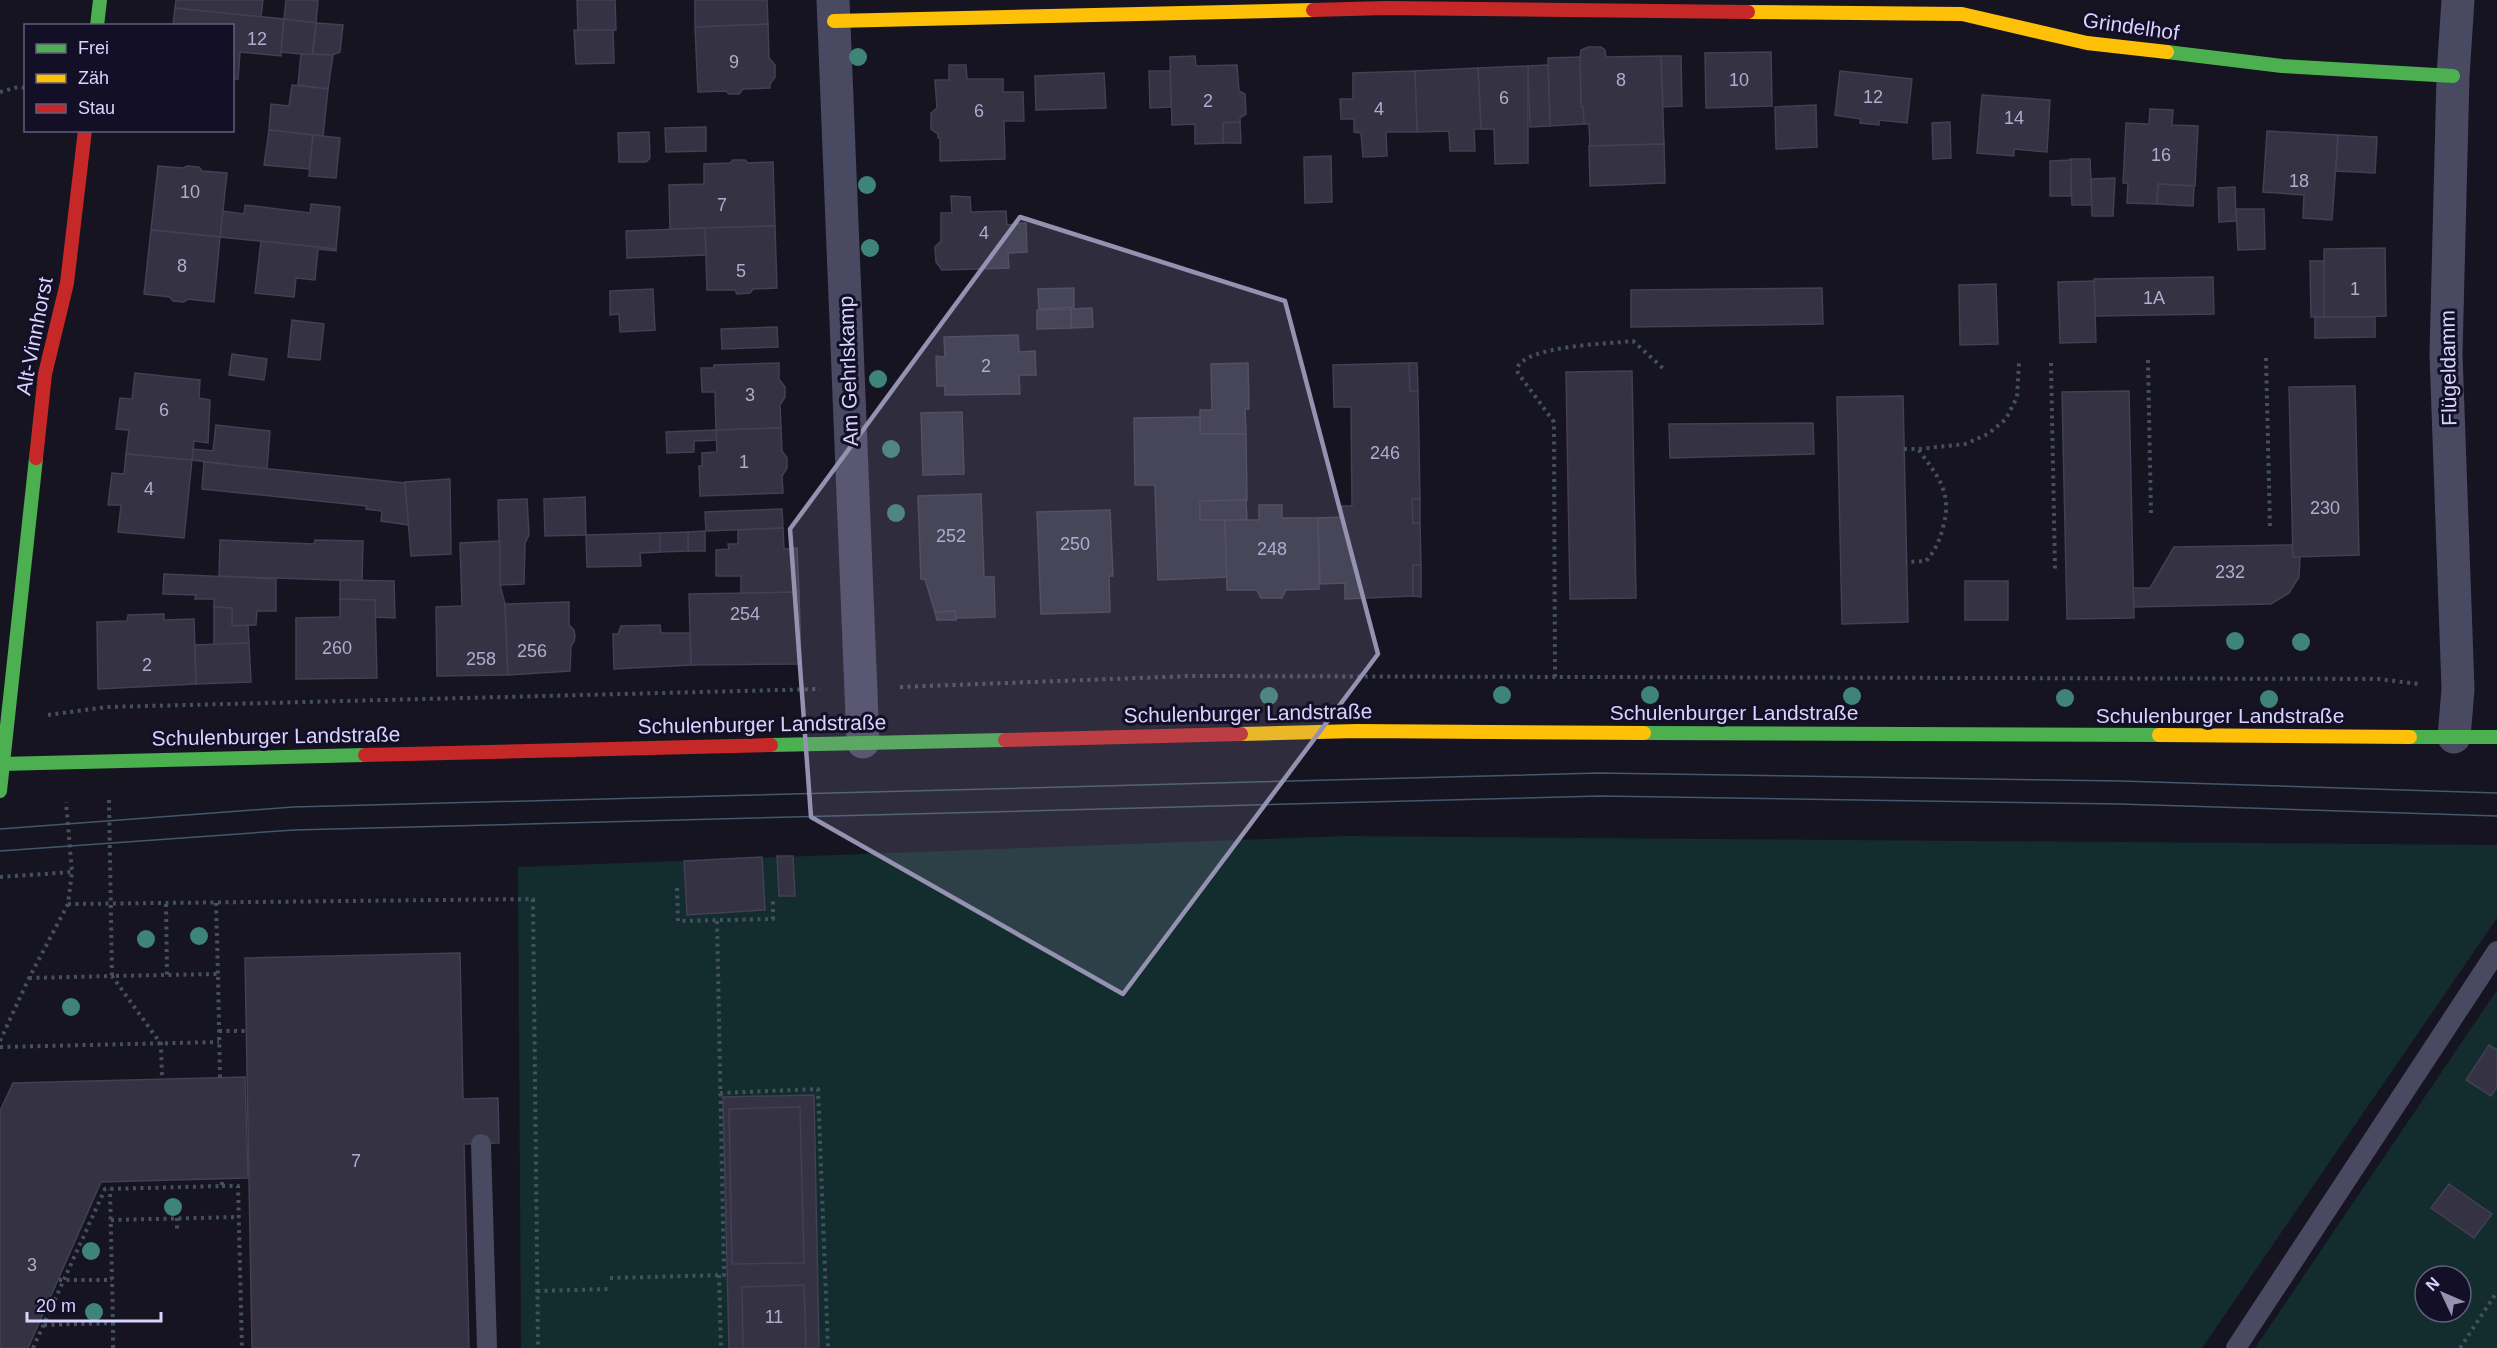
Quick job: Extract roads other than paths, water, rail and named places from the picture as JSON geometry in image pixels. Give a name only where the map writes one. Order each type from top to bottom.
[{"type":"main road","points":[[97,24],[100,0]]},
{"type":"main road","name":"Grindelhof","points":[[834,10],[1387,4],[1961,7],[2087,43],[2282,66],[2453,76]]},
{"type":"main road","name":"Alt-Vinnhorst","points":[[0,791],[1,764],[45,374],[68,283],[85,132]]},
{"type":"main road","name":"Schulenburger Landstraße","points":[[1,764],[1357,731],[2497,737]]},
{"type":"street","name":"Flügeldamm","points":[[2454,737],[2458,689],[2446,354],[2457,0]]},
{"type":"street","name":"Am Gehrlskamp","points":[[834,10],[863,742]]},
{"type":"lane","points":[[2236,1348],[2497,951]]},
{"type":"lane","points":[[481,1144],[487,1348]]},
{"type":"tram line","points":[[0,829],[293,807],[1599,773],[2121,781],[2497,793]]},
{"type":"tram line","points":[[0,851],[294,830],[1600,796],[2120,804],[2497,816]]}]
